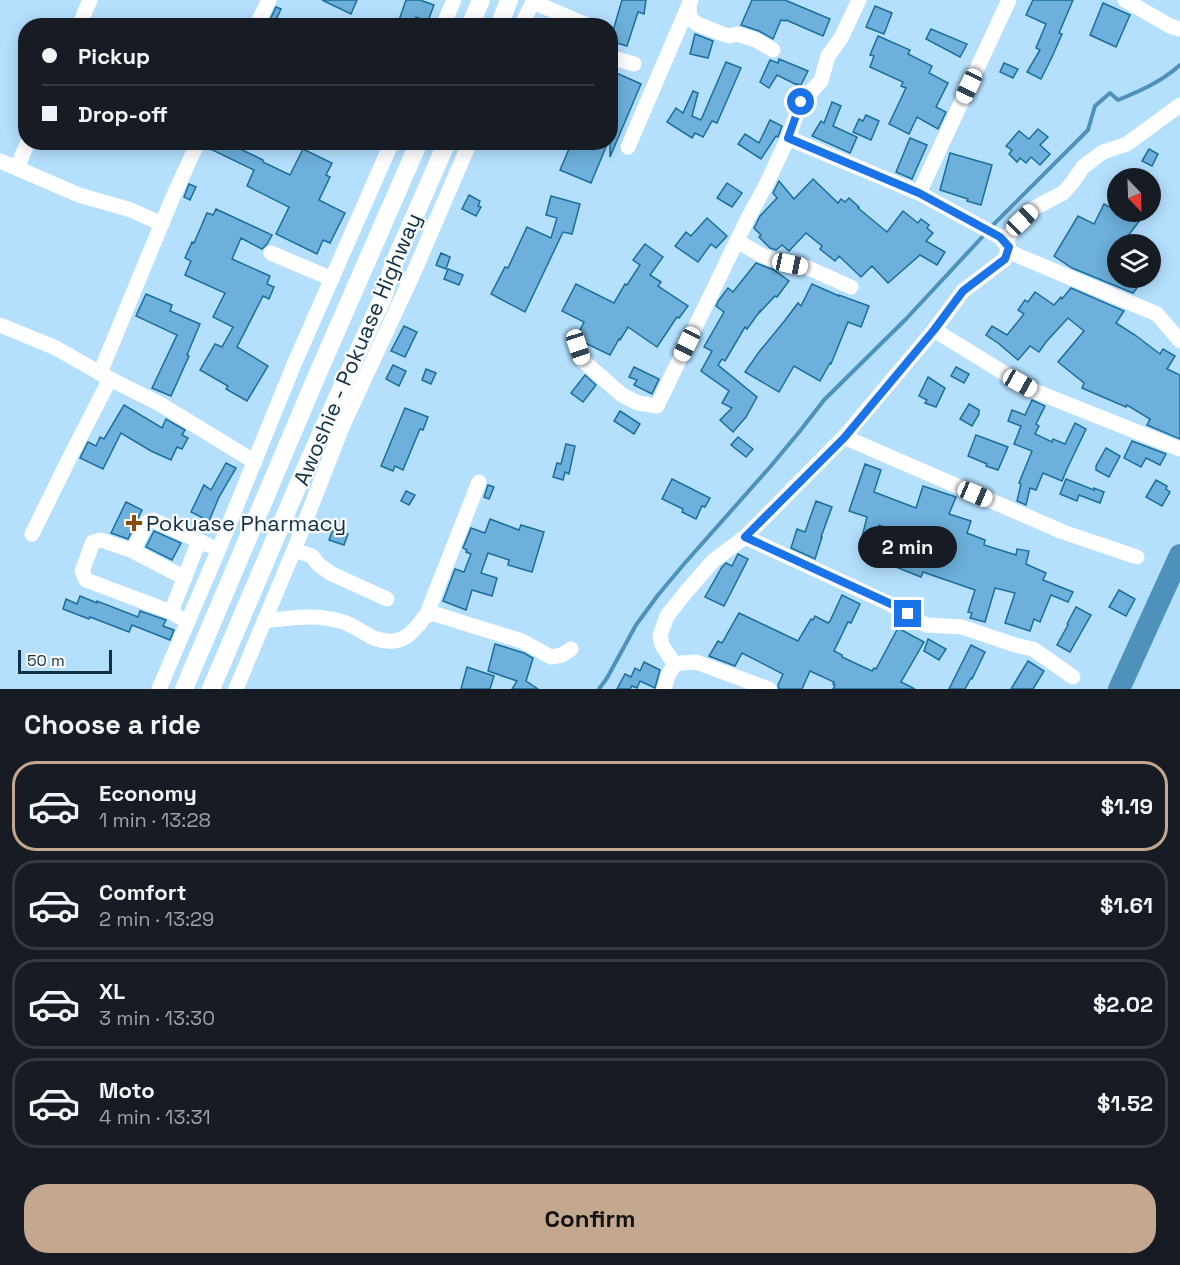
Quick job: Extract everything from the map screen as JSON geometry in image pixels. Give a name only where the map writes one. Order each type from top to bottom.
[{"type":"main road","points":[[473,18],[481,0]]},
{"type":"main road","points":[[502,18],[508,0]]},
{"type":"main road","name":"Awoshie - Pokuase Highway","points":[[184,689],[416,150]]},
{"type":"main road","name":"Awoshie - Pokuase Highway","points":[[211,689],[301,478],[383,297],[393,263],[443,150]]},
{"type":"main road","points":[[348,306],[372,321]]},
{"type":"street","points":[[82,18],[90,0]]},
{"type":"street","points":[[260,18],[269,0]]},
{"type":"street","points":[[446,18],[454,0]]},
{"type":"street","points":[[578,347],[582,360],[622,395],[638,403],[657,406],[736,241],[766,185],[788,138],[801,102],[821,81],[828,56],[841,38],[859,0]]},
{"type":"street","points":[[919,193],[1009,0]]},
{"type":"street","points":[[1125,0],[1170,26],[1180,28]]},
{"type":"street","points":[[525,18],[533,1],[571,18]]},
{"type":"street","points":[[690,3],[690,18],[697,24],[729,36],[737,33],[773,50]]},
{"type":"street","points":[[628,147],[690,3]]},
{"type":"street","points":[[618,59],[634,64]]},
{"type":"street","points":[[675,665],[660,640],[661,630],[667,616],[713,561],[745,537],[844,438],[934,330],[963,291],[1005,259],[1006,246],[1022,220],[1034,208],[1063,193],[1083,167],[1103,152],[1127,144],[1180,105]]},
{"type":"street","points":[[788,138],[919,193],[1000,237],[1006,246],[1157,314],[1180,341]]},
{"type":"street","points":[[16,168],[24,150]]},
{"type":"street","points":[[32,534],[71,455],[105,376],[162,224],[194,150]]},
{"type":"street","points":[[159,689],[219,551],[295,362],[388,150]]},
{"type":"street","points":[[236,689],[343,426],[414,272],[467,150]]},
{"type":"street","points":[[0,160],[80,195],[130,210],[162,224]]},
{"type":"street","points":[[736,241],[761,255],[806,267],[851,287]]},
{"type":"street","points":[[271,253],[332,279]]},
{"type":"street","points":[[0,325],[56,348],[160,404],[255,462]]},
{"type":"street","points":[[934,330],[1032,390],[1180,449]]},
{"type":"street","points":[[844,438],[1063,532],[1137,557]]},
{"type":"street","points":[[264,621],[325,617],[345,622],[370,637],[380,640],[396,641],[412,633],[426,616],[479,482]]},
{"type":"street","points":[[133,551],[147,522],[153,520],[219,551]]},
{"type":"street","points":[[745,537],[891,604],[926,624],[962,627],[1033,649],[1072,677]]},
{"type":"street","points":[[185,578],[133,551],[100,540],[93,542],[82,571],[86,580],[171,612],[188,622]]},
{"type":"street","points":[[171,612],[199,541]]},
{"type":"street","points":[[294,550],[312,556],[330,573],[387,599]]},
{"type":"street","points":[[426,616],[435,614],[446,616],[522,641],[550,657],[562,655],[571,649]]},
{"type":"street","points":[[664,689],[669,673],[675,665],[696,662],[769,689]]},
{"type":"building","points":[[322,0],[357,0],[351,14]]},
{"type":"building","points":[[406,0],[420,0],[434,5],[429,18],[400,18]]},
{"type":"building","points":[[622,0],[646,0],[644,14],[638,12],[627,46],[618,43],[617,18]]},
{"type":"building","points":[[752,0],[785,0],[830,19],[823,36],[781,20],[773,39],[741,25]]},
{"type":"building","points":[[1033,0],[1073,0],[1059,33],[1062,34],[1041,79],[1027,72],[1040,50],[1036,48],[1046,24],[1026,15]]},
{"type":"building","points":[[1103,3],[1130,15],[1116,47],[1090,35]]},
{"type":"building","points":[[875,6],[892,13],[884,34],[866,27]]},
{"type":"building","points":[[276,7],[281,9],[277,18],[271,18]]},
{"type":"building","points":[[931,29],[967,44],[960,57],[926,39]]},
{"type":"building","points":[[695,34],[713,41],[708,58],[690,54]]},
{"type":"building","points":[[878,36],[910,50],[908,54],[932,66],[929,73],[948,83],[936,107],[946,112],[938,129],[917,117],[909,134],[889,124],[906,88],[901,86],[903,82],[870,67],[874,56],[870,55]]},
{"type":"building","points":[[779,59],[808,71],[801,85],[777,75],[769,88],[760,82],[770,60],[778,63]]},
{"type":"building","points":[[726,62],[741,68],[717,123],[712,121],[703,137],[695,133],[692,138],[667,122],[676,108],[683,113],[693,91],[698,93],[692,116],[701,120]]},
{"type":"building","points":[[1004,63],[1018,69],[1013,78],[1000,72]]},
{"type":"building","points":[[618,74],[641,84],[618,138]]},
{"type":"building","points":[[832,102],[841,106],[833,126],[857,137],[850,153],[812,136],[821,121],[824,123]]},
{"type":"building","points":[[866,115],[879,121],[871,140],[853,132],[859,119],[863,121]]},
{"type":"building","points":[[770,120],[782,126],[778,137],[776,136],[761,159],[738,144],[745,134],[759,143]]},
{"type":"building","points":[[1038,129],[1048,137],[1040,145],[1050,154],[1040,165],[1031,157],[1026,163],[1020,158],[1017,162],[1009,154],[1012,150],[1006,146],[1019,131],[1029,139]]},
{"type":"building","points":[[910,138],[927,145],[912,179],[896,172]]},
{"type":"building","points":[[1149,149],[1158,154],[1152,166],[1142,161]]},
{"type":"building","points":[[212,150],[242,150],[290,175],[302,150],[332,163],[326,175],[330,177],[319,200],[345,213],[330,243],[323,240],[317,254],[276,234],[289,207],[247,186],[254,170]]},
{"type":"building","points":[[569,150],[605,150],[591,183],[560,170]]},
{"type":"building","points":[[950,153],[992,165],[981,205],[940,190]]},
{"type":"building","points":[[813,179],[838,203],[841,199],[845,202],[849,198],[887,232],[903,211],[918,223],[921,219],[929,225],[927,228],[933,233],[926,241],[945,252],[937,265],[920,255],[888,283],[872,266],[861,277],[839,256],[835,261],[820,249],[822,246],[806,233],[789,251],[782,245],[776,250],[770,248],[754,228],[760,216],[777,198],[773,193],[779,181],[794,199]]},
{"type":"building","points":[[727,183],[742,193],[732,207],[717,198]]},
{"type":"building","points":[[189,184],[196,187],[190,200],[184,197]]},
{"type":"building","points":[[469,195],[480,201],[478,206],[481,207],[476,216],[462,209]]},
{"type":"building","points":[[551,196],[580,204],[572,234],[563,232],[525,312],[491,294],[505,267],[508,268],[527,227],[551,238],[557,218],[546,215]]},
{"type":"building","points":[[1104,204],[1107,206],[1107,222],[1138,222],[1130,234],[1107,234],[1107,282],[1072,268],[1054,256],[1078,216],[1094,224]]},
{"type":"building","points":[[216,209],[272,235],[262,249],[241,238],[232,259],[270,276],[267,284],[274,287],[269,299],[263,296],[237,347],[268,366],[247,401],[226,389],[228,386],[200,370],[215,344],[222,347],[233,327],[213,317],[225,293],[185,275],[191,261],[185,258],[192,242],[194,243],[207,213],[213,215]]},
{"type":"building","points":[[707,218],[727,236],[716,248],[711,244],[698,262],[675,246],[686,232],[691,236]]},
{"type":"building","points":[[645,244],[663,257],[650,275],[661,282],[658,286],[688,306],[679,318],[677,317],[657,347],[628,327],[610,355],[587,344],[581,338],[576,338],[584,322],[562,311],[576,284],[614,303],[640,265],[633,260]]},
{"type":"building","points":[[441,253],[450,257],[446,269],[436,265]]},
{"type":"building","points":[[756,263],[774,270],[789,281],[777,297],[775,296],[760,311],[747,329],[745,327],[725,361],[722,359],[718,365],[757,397],[746,417],[733,432],[720,420],[732,408],[722,403],[729,391],[701,371],[712,351],[704,347],[724,312],[716,306],[719,300],[728,288],[733,292]]},
{"type":"building","points":[[448,269],[463,275],[459,285],[444,279]]},
{"type":"building","points":[[812,284],[869,306],[861,327],[848,322],[831,364],[820,381],[794,366],[779,392],[745,372],[798,303],[801,306]]},
{"type":"building","points":[[1071,288],[1124,311],[1116,323],[1160,354],[1163,349],[1175,356],[1167,369],[1180,375],[1180,439],[1147,425],[1150,419],[1127,405],[1126,407],[1082,388],[1084,383],[1058,362],[1084,331],[1068,318],[1039,352],[1030,346],[1018,360],[986,335],[992,326],[1007,335],[1024,314],[1018,310],[1035,292],[1054,305]]},
{"type":"building","points":[[1121,288],[1137,288],[1133,293]]},
{"type":"building","points":[[146,294],[172,305],[170,311],[200,324],[171,396],[152,388],[177,335],[136,316]]},
{"type":"building","points":[[404,326],[417,332],[405,357],[391,351]]},
{"type":"building","points":[[393,365],[406,371],[399,386],[386,379]]},
{"type":"building","points":[[634,367],[659,379],[652,394],[634,385],[637,380],[629,377]]},
{"type":"building","points":[[956,367],[969,374],[964,383],[951,376]]},
{"type":"building","points":[[426,369],[436,373],[431,384],[422,380]]},
{"type":"building","points":[[585,375],[596,385],[583,402],[571,393]]},
{"type":"building","points":[[928,377],[945,388],[936,407],[925,403],[927,400],[919,396]]},
{"type":"building","points":[[1032,400],[1045,406],[1036,424],[1039,426],[1035,434],[1052,442],[1053,439],[1065,444],[1075,423],[1086,429],[1062,481],[1043,473],[1036,490],[1030,488],[1026,505],[1017,501],[1021,484],[1019,483],[1032,451],[1014,444],[1021,426],[1008,421],[1012,410],[1025,415]]},
{"type":"building","points":[[969,404],[979,410],[972,426],[960,419]]},
{"type":"building","points":[[124,405],[162,428],[166,419],[185,430],[182,435],[188,438],[182,449],[177,447],[171,460],[121,433],[103,469],[80,458],[88,442],[96,446],[100,437],[104,439]]},
{"type":"building","points":[[405,408],[428,417],[423,430],[420,429],[403,470],[395,466],[393,471],[381,466]]},
{"type":"building","points":[[620,411],[640,424],[634,434],[614,421]]},
{"type":"building","points":[[976,435],[1008,447],[998,470],[968,456]]},
{"type":"building","points":[[738,437],[753,449],[746,457],[731,445]]},
{"type":"building","points":[[1132,441],[1166,454],[1160,465],[1146,458],[1141,467],[1124,458]]},
{"type":"building","points":[[566,444],[575,446],[569,474],[565,472],[563,480],[553,477],[557,463],[561,464]]},
{"type":"building","points":[[1106,448],[1120,456],[1109,477],[1096,470]]},
{"type":"building","points":[[226,463],[236,468],[219,497],[209,521],[191,512],[204,485],[211,490]]},
{"type":"building","points":[[865,464],[881,470],[874,492],[916,508],[923,486],[956,497],[949,514],[971,521],[967,533],[985,540],[984,545],[1016,555],[1017,549],[1029,551],[1026,564],[1046,573],[1043,580],[1073,592],[1068,602],[1051,595],[1040,622],[1034,619],[1030,631],[1005,623],[1015,593],[995,588],[985,622],[970,618],[972,613],[968,612],[975,590],[923,572],[921,577],[896,567],[909,536],[879,525],[874,544],[861,541],[867,517],[849,511]]},
{"type":"building","points":[[672,479],[710,498],[705,507],[702,506],[696,519],[682,512],[683,509],[662,499]]},
{"type":"building","points":[[1066,479],[1104,492],[1100,503],[1079,495],[1077,501],[1060,494]]},
{"type":"building","points":[[1156,480],[1167,486],[1166,489],[1170,492],[1162,506],[1146,497]]},
{"type":"building","points":[[488,485],[494,487],[489,499],[484,497]]},
{"type":"building","points":[[406,491],[415,495],[409,505],[401,501]]},
{"type":"building","points":[[816,501],[832,507],[815,559],[791,548],[797,529],[805,532]]},
{"type":"building","points":[[126,502],[142,510],[128,539],[111,533]]},
{"type":"building","points":[[490,519],[519,530],[521,525],[544,532],[532,572],[508,565],[509,560],[488,553],[481,573],[497,578],[492,596],[472,590],[466,610],[443,601],[455,569],[464,572],[471,554],[463,548],[471,528],[485,533]]},
{"type":"building","points":[[333,529],[348,534],[344,545],[329,540]]},
{"type":"building","points":[[154,531],[181,543],[172,560],[146,547]]},
{"type":"building","points":[[738,554],[748,559],[724,606],[705,597],[722,567],[726,563],[732,566]]},
{"type":"building","points":[[1119,590],[1135,599],[1126,616],[1109,607]]},
{"type":"building","points":[[842,595],[860,604],[834,651],[872,671],[876,669],[898,628],[924,642],[901,682],[915,689],[833,689],[834,682],[810,671],[802,689],[779,689],[778,685],[783,674],[742,653],[735,666],[709,656],[718,641],[722,643],[739,613],[798,641],[815,616],[828,623],[830,621]]},
{"type":"building","points":[[80,596],[138,617],[140,611],[166,620],[163,626],[174,630],[170,640],[132,625],[129,632],[63,609],[66,599],[77,604]]},
{"type":"building","points":[[1076,607],[1091,615],[1070,652],[1057,645]]},
{"type":"building","points":[[928,639],[946,649],[939,660],[924,651]]},
{"type":"building","points":[[495,644],[533,658],[526,681],[538,689],[512,689],[517,681],[488,671]]},
{"type":"building","points":[[971,645],[985,652],[972,679],[965,689],[949,689]]},
{"type":"building","points":[[1028,661],[1044,671],[1033,689],[1011,689]]},
{"type":"building","points":[[644,662],[660,670],[655,688],[640,681],[637,688],[632,686],[630,689],[617,689],[625,674],[631,677],[635,668],[640,671]]},
{"type":"building","points":[[467,667],[494,676],[490,689],[461,689]]},
{"type":"waterway","points":[[993,225],[1088,130],[1095,106],[1110,93],[1118,100],[1158,81],[1180,65]]},
{"type":"waterway","points":[[599,689],[636,625],[684,564],[770,467],[824,400],[906,319],[985,234]]},
{"type":"waterway","points":[[1119,689],[1180,555]]},
{"type":"place","name":"Pokuase Pharmacy","points":[[134,523]]},
{"type":"route","points":[[801,102],[788,138],[919,193],[1000,237],[1009,247],[1005,259],[963,291],[934,330],[844,438],[745,537],[908,614]]}]
